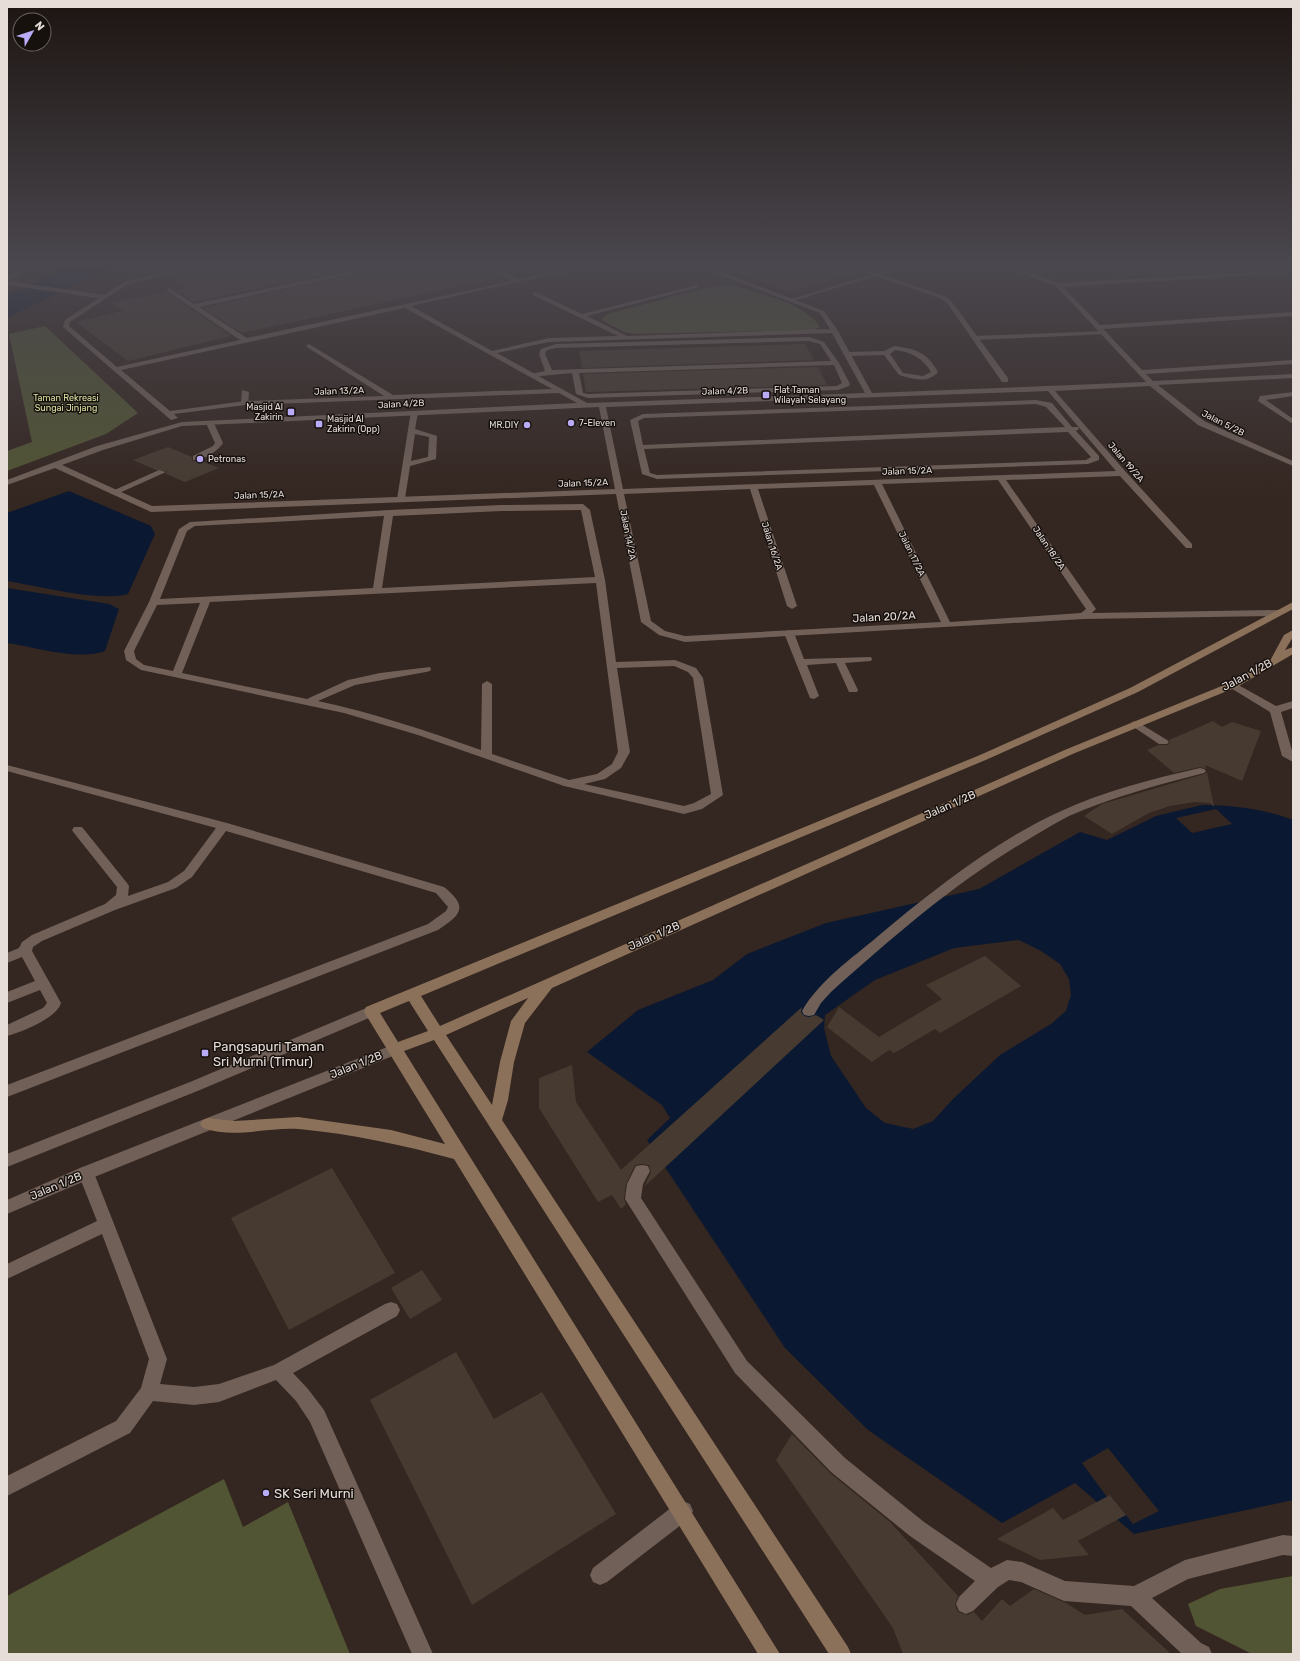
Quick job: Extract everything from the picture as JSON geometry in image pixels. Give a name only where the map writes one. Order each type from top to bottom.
[{"type":"street","points":[[88,345],[182,424]]},
{"type":"street","points":[[116,369],[230,345]]},
{"type":"street","points":[[475,345],[586,405]]},
{"type":"street","points":[[490,353],[523,345]]},
{"type":"street","points":[[549,372],[542,354],[544,349],[564,346],[616,345]]},
{"type":"street","points":[[575,372],[580,394],[588,396],[838,388],[846,384],[836,363],[823,345]]},
{"type":"street","points":[[842,345],[870,396]]},
{"type":"street","points":[[980,345],[1005,380]]},
{"type":"street","name":"Jalan 5/2B","points":[[1116,345],[1152,384],[1201,423],[1293,464]]},
{"type":"street","points":[[309,346],[391,398]]},
{"type":"street","points":[[847,354],[886,353],[894,348],[909,350],[928,360],[934,372],[931,376],[922,379],[901,374],[886,353]]},
{"type":"street","points":[[1141,372],[1293,362]]},
{"type":"street","points":[[530,375],[549,372],[836,363]]},
{"type":"street","name":"Jalan 4/2B","points":[[7,483],[100,448],[182,424],[586,405],[1050,389],[1293,376]]},
{"type":"street","name":"Jalan 19/2A","points":[[1050,389],[1122,473],[1189,546]]},
{"type":"street","name":"Jalan 13/2A","points":[[168,413],[245,403],[559,391]]},
{"type":"street","points":[[245,392],[245,403]]},
{"type":"street","points":[[910,394],[919,407]]},
{"type":"street","points":[[1293,394],[1267,396],[1263,398],[1262,401],[1293,422]]},
{"type":"street","points":[[1044,402],[1070,429],[1096,458],[1093,461],[657,477],[646,474],[634,420],[643,416],[1044,402]]},
{"type":"street","name":"Jalan 14/2A","points":[[602,405],[646,622],[662,633],[685,639]]},
{"type":"street","points":[[402,499],[414,413]]},
{"type":"street","points":[[196,458],[216,448],[219,443],[210,423]]},
{"type":"street","points":[[641,447],[1085,429]]},
{"type":"street","points":[[407,464],[432,459],[433,436],[412,431]]},
{"type":"street","name":"Jalan 15/2A","points":[[55,465],[151,508],[1122,473]]},
{"type":"street","points":[[114,492],[162,472]]},
{"type":"street","name":"Jalan 18/2A","points":[[1001,478],[1091,609],[1084,616]]},
{"type":"street","name":"Jalan 17/2A","points":[[877,482],[947,625]]},
{"type":"street","name":"Jalan 16/2A","points":[[753,487],[792,606]]},
{"type":"street","points":[[499,496],[502,508]]},
{"type":"street","points":[[283,518],[288,504]]},
{"type":"street","points":[[568,784],[601,777],[618,766],[624,752],[600,580],[586,510],[583,507],[502,508],[205,522],[193,524],[183,529],[154,602],[129,651],[131,660],[142,667],[346,710],[392,724],[568,784],[684,810],[698,806],[717,795],[698,678],[692,670],[675,664],[612,665]]},
{"type":"street","points":[[377,591],[389,513]]},
{"type":"street","points":[[154,602],[600,580]]},
{"type":"street","points":[[176,675],[206,600]]},
{"type":"street","points":[[7,1161],[195,1086],[371,1011],[984,757],[1134,690],[1293,605]]},
{"type":"street","name":"Jalan 20/2A","points":[[685,639],[1084,616],[1227,616],[1278,613]]},
{"type":"street","points":[[1275,660],[1287,637],[1293,633]]},
{"type":"street","points":[[789,634],[814,696]]},
{"type":"street","name":"Jalan 1/2B","points":[[7,1207],[86,1173],[437,1033],[1056,757],[1233,685],[1293,650]]},
{"type":"street","points":[[800,662],[867,659]]},
{"type":"street","points":[[839,660],[853,690]]},
{"type":"street","points":[[309,702],[327,690],[343,684],[365,678],[426,669]]},
{"type":"street","points":[[486,756],[487,684]]},
{"type":"street","points":[[1233,685],[1275,710],[1288,756],[1293,759]]},
{"type":"street","points":[[1275,710],[1293,704]]},
{"type":"street","points":[[1136,724],[1164,742]]},
{"type":"street","points":[[7,768],[223,826],[440,890],[452,900],[454,908],[452,915],[433,927],[7,1091]]},
{"type":"street","points":[[810,1011],[816,999],[826,989],[906,919],[960,877],[1012,843],[1064,814],[1134,788],[1200,771]]},
{"type":"street","points":[[7,1031],[48,1012],[53,1007],[54,1002],[25,951],[27,944],[37,938],[110,907],[172,885],[188,874],[223,826]]},
{"type":"street","points":[[78,830],[123,886],[122,896],[110,907]]},
{"type":"street","points":[[7,958],[25,951]]},
{"type":"street","points":[[7,998],[42,983]]},
{"type":"street","points":[[494,1120],[518,1021],[548,983]]},
{"type":"street","points":[[412,994],[841,1654]]},
{"type":"street","points":[[371,1011],[683,1511],[770,1654]]},
{"type":"street","points":[[208,1124],[234,1127],[298,1123],[391,1136],[461,1154]]},
{"type":"street","points":[[642,1171],[632,1191],[634,1199],[741,1367],[838,1465],[916,1529],[991,1580]]},
{"type":"street","points":[[7,1486],[123,1427],[149,1392],[158,1359],[86,1173]]},
{"type":"street","points":[[7,1272],[105,1225]]},
{"type":"street","points":[[149,1392],[194,1396],[218,1393],[279,1371],[391,1310]]},
{"type":"street","points":[[279,1371],[302,1395],[317,1416],[423,1654]]},
{"type":"street","points":[[600,1575],[683,1511]]},
{"type":"street","points":[[966,1604],[991,1580],[1007,1570],[1022,1572],[1064,1591],[1135,1596],[1185,1570],[1283,1545],[1293,1546]]},
{"type":"street","points":[[1135,1596],[1194,1651],[1202,1654]]},
{"type":"green space","name":"Taman Rekreasi Sungai Jinjang","points":[[11,345],[65,345],[138,413],[106,434],[7,471],[7,451],[32,442]]},
{"type":"green space","points":[[224,1479],[243,1527],[288,1502],[350,1654],[7,1654],[7,1596]]},
{"type":"green space","points":[[1293,1576],[1293,1654],[1252,1654],[1196,1626],[1188,1604],[1220,1589]]},
{"type":"water","points":[[69,491],[151,526],[155,534],[128,594],[116,596],[85,595],[7,581],[7,513]]},
{"type":"water","points":[[7,588],[109,604],[119,609],[105,651],[83,655],[70,654],[7,643]]},
{"type":"water","points":[[1202,805],[1213,805],[1260,810],[1293,820],[1293,1500],[1134,1534],[1075,1483],[1002,1523],[868,1430],[785,1348],[647,1140],[670,1118],[662,1105],[587,1052],[638,1010],[713,980],[747,954],[826,923],[979,889],[1080,832],[1107,840],[1156,816]],"holes":[[[1019,940],[1041,951],[1060,964],[1069,979],[1071,995],[1066,1011],[1051,1024],[1000,1055],[952,1100],[933,1121],[913,1129],[885,1123],[866,1108],[831,1056],[824,1028],[825,1015],[875,980],[954,948]]]},
{"type":"pier","points":[[1216,809],[1232,824],[1192,833],[1176,818]]},
{"type":"pier","points":[[1108,1448],[1159,1511],[1133,1524],[1111,1496],[1107,1497],[1082,1463]]},
{"type":"building","points":[[106,345],[196,345],[128,361]]},
{"type":"building","points":[[805,345],[814,360],[582,368],[579,351]]},
{"type":"building","points":[[818,367],[827,385],[586,392],[583,374]]},
{"type":"building","points":[[168,447],[192,457],[192,461],[201,461],[219,468],[185,482],[166,474],[166,471],[156,470],[133,460]]},
{"type":"building","points":[[1213,721],[1222,727],[1232,722],[1261,731],[1242,781],[1205,765],[1206,769],[1200,767],[1174,773],[1147,750],[1158,745],[1168,745],[1170,742],[1169,740]]},
{"type":"building","points":[[1207,772],[1214,807],[1210,803],[1195,802],[1170,806],[1149,813],[1112,834],[1084,816],[1102,804]]},
{"type":"building","points":[[985,956],[1021,986],[940,1033],[935,1029],[894,1053],[889,1050],[872,1062],[827,1027],[839,1007],[879,1037],[942,999],[926,985]]},
{"type":"building","points":[[802,1007],[801,1012],[804,1016],[809,1017],[816,1015],[824,1020],[644,1187],[651,1172],[649,1165],[635,1165],[626,1184],[624,1199],[626,1204],[621,1209],[612,1195],[598,1202],[539,1108],[539,1078],[572,1065],[576,1102],[621,1170]]},
{"type":"building","points":[[332,1168],[395,1273],[289,1330],[231,1218]]},
{"type":"building","points":[[422,1270],[442,1300],[410,1319],[391,1288]]},
{"type":"building","points":[[456,1352],[494,1419],[542,1392],[616,1514],[472,1605],[370,1400]]},
{"type":"building","points":[[792,1434],[830,1473],[890,1522],[958,1596],[955,1605],[958,1612],[967,1615],[974,1612],[982,1621],[1002,1599],[1010,1606],[1034,1589],[1066,1603],[1085,1615],[1122,1609],[1171,1654],[903,1654],[893,1628],[776,1460]]},
{"type":"building","points":[[1110,1495],[1126,1515],[1078,1541],[1089,1555],[1040,1560],[997,1539],[1053,1508],[1063,1520]]},
{"type":"place","name":"Flat Taman Wilayah Selayang","points":[[766,395]]},
{"type":"place","name":"Masjid Al Zakirin","points":[[291,412]]},
{"type":"place","name":"7-Eleven","points":[[571,423]]},
{"type":"place","name":"Masjid Al Zakirin (Opp)","points":[[319,424]]},
{"type":"place","name":"MR.DIY","points":[[527,425]]},
{"type":"place","name":"Petronas","points":[[200,459]]},
{"type":"place","name":"Pangsapuri Taman Sri Murni (Timur)","points":[[205,1053]]},
{"type":"place","name":"SK Seri Murni","points":[[266,1493]]}]
